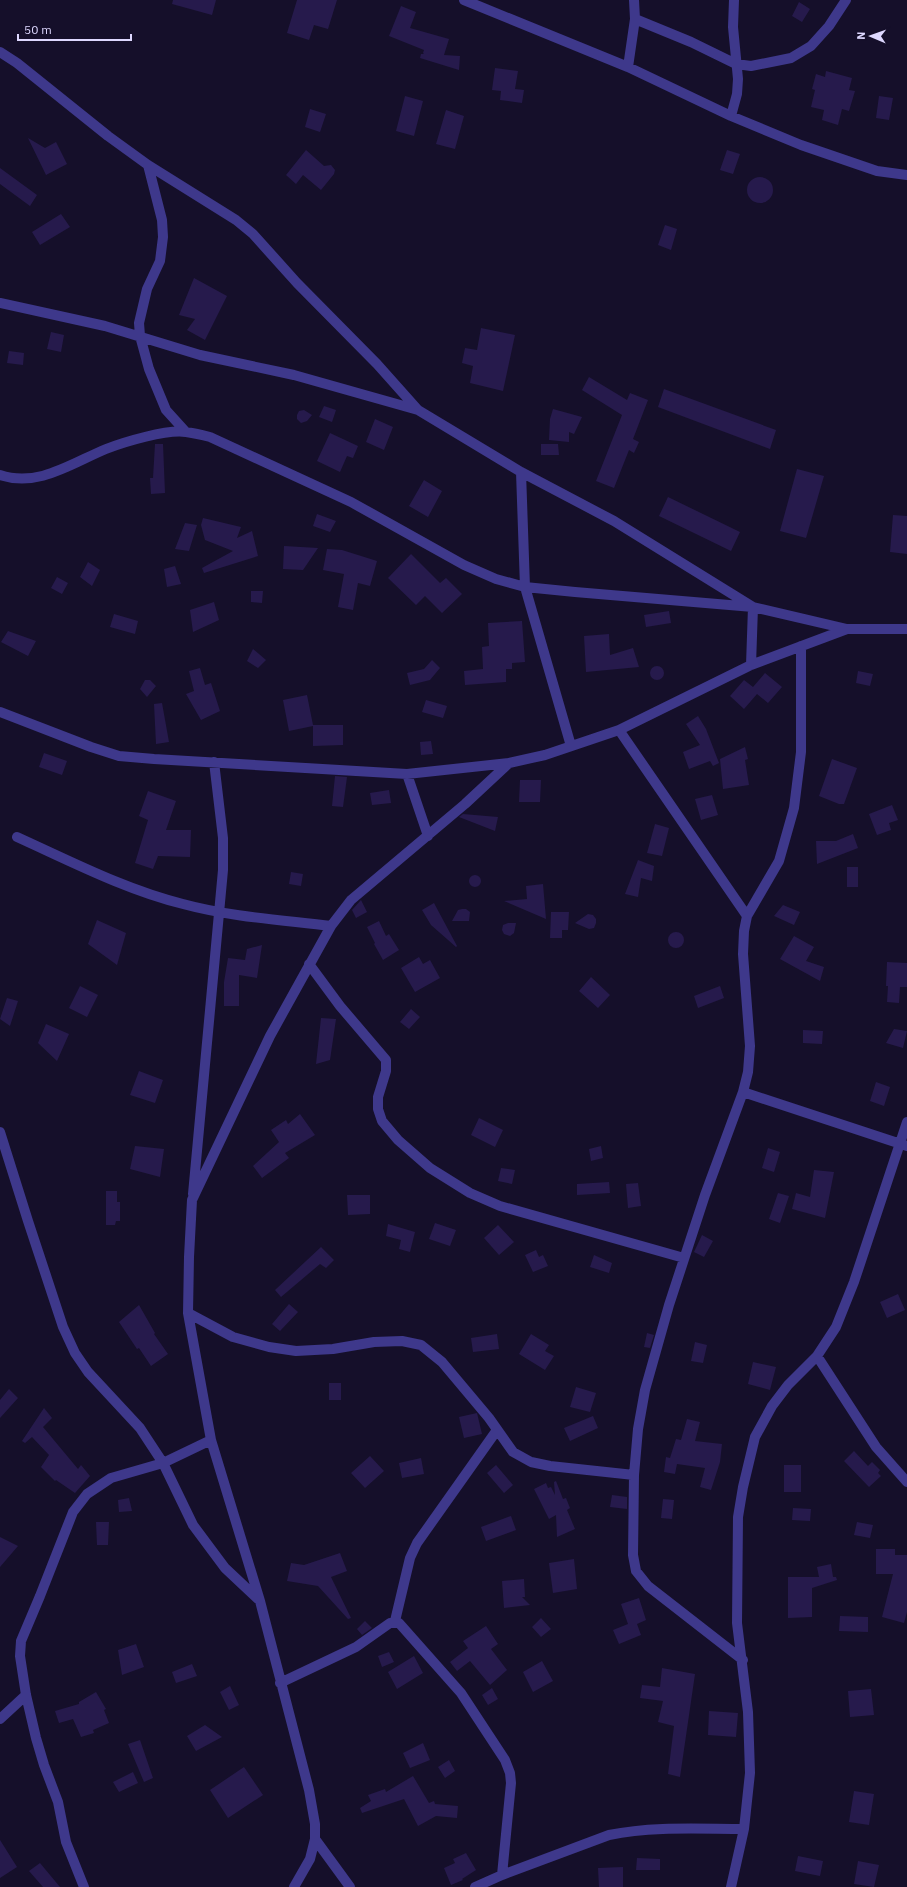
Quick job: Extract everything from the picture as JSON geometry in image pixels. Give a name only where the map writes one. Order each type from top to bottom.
[{"type":"street","points":[[464,0],[628,67],[731,116],[801,145],[877,171],[907,174]]},
{"type":"street","points":[[628,67],[635,19],[634,0]]},
{"type":"street","points":[[731,116],[737,94],[738,79],[732,27],[734,0]]},
{"type":"street","points":[[635,19],[691,42],[736,64],[751,66],[791,58],[811,46],[829,26],[846,0]]},
{"type":"street","points":[[0,52],[17,63],[148,165],[236,220],[253,234],[297,283],[377,364],[418,410]]},
{"type":"street","points":[[148,165],[162,220],[163,238],[160,261],[147,289],[139,323],[140,336],[149,369],[166,410],[185,431]]},
{"type":"street","points":[[0,303],[105,326],[200,355],[294,376],[418,410],[521,472],[614,522],[753,607]]},
{"type":"street","points":[[0,475],[12,479],[30,479],[81,462],[106,449],[164,433],[185,431],[210,437],[351,502],[477,571],[496,579],[525,587],[753,607],[848,629],[907,629]]},
{"type":"street","points":[[521,472],[525,587],[571,746]]},
{"type":"street","points":[[751,665],[753,607]]},
{"type":"street","points":[[0,712],[119,756],[154,760],[214,762],[407,774],[509,763],[571,746],[619,730],[751,665],[848,629]]},
{"type":"street","points":[[743,1660],[648,1586],[636,1571],[633,1555],[634,1475],[638,1429],[645,1390],[684,1258],[743,1092],[748,1072],[750,1046],[743,954],[744,931],[747,916],[779,861],[794,808],[801,752],[801,646]]},
{"type":"street","points":[[619,730],[747,916]]},
{"type":"street","points":[[214,762],[223,838],[223,870],[192,1200],[188,1313],[210,1440],[260,1600],[280,1683],[309,1790],[315,1824],[315,1839],[310,1859],[294,1887]]},
{"type":"street","points":[[192,1200],[270,1036],[331,926],[351,900],[465,804],[509,763]]},
{"type":"street","points":[[407,774],[428,836]]},
{"type":"street","points":[[17,837],[104,877],[183,904],[220,912],[331,926]]},
{"type":"street","points":[[309,964],[340,1006],[386,1060],[386,1070],[378,1097],[378,1109],[382,1121],[398,1140],[430,1168],[470,1193],[500,1206],[684,1258]]},
{"type":"street","points":[[743,1092],[904,1145]]},
{"type":"street","points":[[732,1887],[744,1829],[750,1773],[748,1712],[743,1660],[737,1623],[738,1517],[743,1487],[755,1437],[772,1406],[788,1385],[817,1356],[836,1327],[904,1145],[907,1122]]},
{"type":"street","points":[[0,1132],[28,1221],[64,1327],[75,1354],[88,1372],[140,1428],[163,1463],[193,1525],[225,1568],[260,1600]]},
{"type":"street","points":[[188,1313],[233,1337],[269,1348],[296,1351],[333,1349],[374,1342],[402,1341],[421,1345],[442,1362],[513,1452],[531,1462],[550,1466],[634,1475]]},
{"type":"street","points":[[817,1356],[876,1447],[907,1482]]},
{"type":"street","points":[[395,1621],[410,1558],[417,1543],[497,1430]]},
{"type":"street","points":[[84,1887],[66,1842],[58,1802],[44,1765],[26,1695],[20,1656],[21,1641],[73,1512],[87,1494],[111,1478],[163,1463],[210,1440]]},
{"type":"street","points":[[280,1683],[356,1647],[390,1622],[395,1621],[399,1623],[461,1693],[505,1760],[512,1783],[502,1875]]},
{"type":"street","points":[[0,1719],[26,1695]]},
{"type":"street","points":[[475,1887],[502,1875],[609,1835],[626,1832],[744,1829]]},
{"type":"street","points":[[315,1839],[350,1887]]},
{"type":"building","points":[[173,0],[216,0],[212,15],[172,4]]},
{"type":"building","points":[[297,0],[337,0],[328,29],[314,25],[309,40],[287,33]]},
{"type":"building","points":[[799,2],[810,9],[802,22],[792,16]]},
{"type":"building","points":[[401,6],[416,12],[410,28],[449,39],[444,55],[460,56],[459,70],[420,58],[421,54],[424,54],[424,50],[389,36]]},
{"type":"building","points":[[495,68],[518,71],[515,89],[524,90],[522,103],[500,100],[501,91],[492,90]]},
{"type":"building","points":[[826,71],[852,78],[849,90],[855,91],[849,111],[842,109],[838,125],[822,120],[824,110],[811,107],[815,90],[812,89],[816,74],[825,77]]},
{"type":"building","points":[[405,96],[423,101],[414,136],[396,131]]},
{"type":"building","points":[[879,96],[893,98],[889,120],[876,118]]},
{"type":"building","points":[[310,109],[326,114],[320,132],[305,127]]},
{"type":"building","points":[[446,110],[464,116],[455,149],[436,144]]},
{"type":"building","points":[[28,138],[45,148],[56,142],[67,164],[46,175]]},
{"type":"building","points":[[306,150],[324,166],[331,165],[335,170],[334,174],[321,190],[303,175],[296,184],[286,175]]},
{"type":"building","points":[[727,150],[740,154],[733,174],[720,170]]},
{"type":"building","points":[[0,168],[37,195],[30,206],[0,184]]},
{"type":"building","points":[[760,177],[769,181],[773,190],[769,199],[760,203],[751,199],[747,190],[751,181]]},
{"type":"building","points":[[61,214],[70,227],[40,245],[32,232]]},
{"type":"building","points":[[665,225],[677,229],[671,250],[658,245]]},
{"type":"building","points":[[194,278],[227,296],[205,340],[187,330],[195,319],[179,315]]},
{"type":"building","points":[[481,328],[515,335],[503,391],[470,383],[473,366],[462,363],[465,348],[477,350]]},
{"type":"building","points":[[51,332],[64,335],[61,352],[47,349]]},
{"type":"building","points":[[9,351],[24,353],[23,365],[7,363]]},
{"type":"building","points":[[589,377],[627,400],[630,393],[648,400],[633,439],[639,442],[634,453],[629,450],[614,488],[596,481],[622,415],[582,390]]},
{"type":"building","points":[[664,389],[776,430],[770,449],[658,407]]},
{"type":"building","points":[[324,406],[336,410],[332,422],[319,417]]},
{"type":"building","points":[[553,409],[582,417],[574,434],[569,432],[569,442],[549,440],[550,419]]},
{"type":"building","points":[[304,410],[312,415],[307,421],[301,423],[297,419],[297,415],[299,411]]},
{"type":"building","points":[[375,419],[393,427],[384,450],[366,442]]},
{"type":"building","points":[[330,433],[358,446],[353,458],[347,456],[340,472],[317,461]]},
{"type":"building","points":[[155,444],[163,444],[165,493],[151,494],[150,478],[153,478]]},
{"type":"building","points":[[541,444],[558,444],[559,455],[541,455]]},
{"type":"building","points":[[797,469],[824,476],[806,538],[780,531]]},
{"type":"building","points":[[424,480],[442,491],[428,517],[409,506]]},
{"type":"building","points":[[668,497],[740,532],[731,551],[659,516]]},
{"type":"building","points":[[317,514],[336,521],[330,532],[313,526]]},
{"type":"building","points":[[893,515],[907,516],[907,554],[890,552]]},
{"type":"building","points":[[203,518],[241,527],[237,538],[252,531],[258,556],[204,573],[202,568],[233,551],[205,540],[201,525]]},
{"type":"building","points":[[185,523],[197,525],[189,551],[175,549]]},
{"type":"building","points":[[284,546],[318,548],[303,570],[283,569]]},
{"type":"building","points":[[327,549],[342,550],[377,561],[370,586],[358,583],[353,610],[338,607],[344,574],[323,570]]},
{"type":"building","points":[[411,554],[440,583],[446,578],[462,594],[442,613],[425,596],[416,605],[388,578]]},
{"type":"building","points":[[88,562],[100,570],[92,586],[80,577]]},
{"type":"building","points":[[175,566],[181,584],[167,587],[164,569]]},
{"type":"building","points":[[57,577],[68,583],[62,594],[51,588]]},
{"type":"building","points":[[251,591],[263,591],[262,603],[251,602]]},
{"type":"building","points":[[214,602],[219,620],[193,632],[190,610]]},
{"type":"building","points":[[669,611],[671,623],[646,627],[644,615]]},
{"type":"building","points":[[114,614],[138,621],[135,634],[110,627]]},
{"type":"building","points":[[522,621],[525,662],[512,663],[512,669],[506,669],[506,682],[465,685],[464,671],[483,669],[482,647],[489,646],[488,623]]},
{"type":"building","points":[[8,631],[36,641],[28,656],[1,642]]},
{"type":"building","points":[[609,634],[610,655],[633,648],[639,667],[586,672],[584,636]]},
{"type":"building","points":[[253,649],[266,660],[258,668],[247,661]]},
{"type":"building","points":[[432,660],[440,668],[430,680],[410,685],[407,673],[424,669]]},
{"type":"building","points":[[657,666],[662,668],[664,673],[662,678],[657,680],[652,678],[650,673],[652,668]]},
{"type":"building","points":[[200,668],[205,685],[211,683],[220,711],[201,720],[186,694],[194,691],[189,671]]},
{"type":"building","points":[[858,671],[873,674],[870,686],[856,683]]},
{"type":"building","points":[[765,673],[782,687],[768,703],[757,694],[744,709],[730,696],[744,680],[753,687]]},
{"type":"building","points":[[145,680],[150,680],[156,686],[147,697],[140,689]]},
{"type":"building","points":[[307,695],[313,725],[343,725],[343,745],[313,746],[313,726],[289,731],[283,700]]},
{"type":"building","points":[[426,700],[447,706],[443,718],[422,712]]},
{"type":"building","points":[[162,703],[169,742],[156,744],[154,704]]},
{"type":"building","points":[[698,716],[706,729],[719,763],[713,766],[710,761],[689,769],[683,752],[700,745],[686,724]]},
{"type":"building","points":[[431,741],[433,754],[421,755],[420,742]]},
{"type":"building","points":[[745,747],[748,759],[745,760],[749,785],[723,789],[720,759]]},
{"type":"building","points":[[44,753],[67,761],[62,775],[39,767]]},
{"type":"building","points":[[832,759],[857,768],[844,804],[839,804],[819,796]]},
{"type":"building","points":[[335,776],[347,777],[343,807],[332,806]]},
{"type":"building","points":[[520,780],[541,780],[540,802],[519,802]]},
{"type":"building","points":[[389,790],[391,803],[372,805],[370,793]]},
{"type":"building","points":[[148,791],[176,801],[166,830],[191,830],[190,857],[158,856],[153,869],[135,863],[148,820],[139,816]]},
{"type":"building","points":[[712,795],[718,815],[701,820],[695,799]]},
{"type":"building","points":[[892,805],[898,820],[889,823],[891,830],[877,835],[869,814]]},
{"type":"building","points":[[463,814],[498,817],[495,831],[459,817]]},
{"type":"building","points":[[655,824],[669,828],[662,856],[647,853]]},
{"type":"building","points":[[853,834],[858,848],[817,864],[816,841],[836,841]]},
{"type":"building","points":[[638,860],[654,866],[652,881],[641,878],[638,897],[625,894]]},
{"type":"building","points":[[847,867],[858,867],[858,887],[847,887]]},
{"type":"building","points":[[291,872],[303,874],[301,886],[289,884]]},
{"type":"building","points":[[477,875],[480,876],[480,886],[473,887],[470,886],[469,879],[470,876]]},
{"type":"building","points":[[543,884],[546,919],[504,901],[527,899],[526,886]]},
{"type":"building","points":[[361,900],[367,912],[356,918],[352,910]]},
{"type":"building","points":[[434,903],[457,946],[456,947],[431,925],[422,910]]},
{"type":"building","points":[[783,905],[800,912],[794,925],[774,916]]},
{"type":"building","points":[[466,909],[470,912],[469,921],[452,921],[458,910]]},
{"type":"building","points":[[551,912],[569,912],[568,930],[562,930],[562,938],[550,938]]},
{"type":"building","points":[[588,914],[593,915],[596,919],[594,928],[589,929],[575,923]]},
{"type":"building","points":[[97,920],[126,933],[117,965],[88,944]]},
{"type":"building","points":[[379,921],[386,936],[389,934],[399,950],[383,960],[367,927]]},
{"type":"building","points":[[508,923],[516,923],[514,933],[510,936],[504,934],[502,930],[503,925]]},
{"type":"building","points":[[673,932],[679,932],[684,937],[682,946],[679,948],[673,948],[668,943],[668,937]]},
{"type":"building","points":[[794,936],[814,947],[806,961],[824,967],[820,981],[780,959]]},
{"type":"building","points":[[262,945],[257,978],[239,975],[239,1006],[224,1006],[224,982],[228,958],[245,960],[247,949]]},
{"type":"building","points":[[419,957],[423,964],[430,960],[440,978],[415,992],[401,968]]},
{"type":"building","points":[[887,962],[907,963],[907,987],[900,987],[899,1003],[887,1002]]},
{"type":"building","points":[[591,977],[610,995],[598,1008],[579,991]]},
{"type":"building","points":[[80,986],[98,995],[87,1017],[69,1008]]},
{"type":"building","points":[[720,986],[724,998],[698,1008],[694,996]]},
{"type":"building","points":[[7,998],[18,1001],[10,1026],[0,1019]]},
{"type":"building","points":[[411,1009],[420,1017],[409,1029],[400,1022]]},
{"type":"building","points":[[321,1018],[336,1019],[330,1060],[316,1064]]},
{"type":"building","points":[[46,1024],[69,1034],[57,1061],[38,1043]]},
{"type":"building","points":[[894,1029],[907,1031],[903,1048],[886,1043]]},
{"type":"building","points":[[803,1030],[823,1031],[822,1044],[803,1043]]},
{"type":"building","points":[[139,1071],[163,1080],[155,1103],[130,1095]]},
{"type":"building","points":[[876,1082],[890,1087],[884,1106],[870,1101]]},
{"type":"building","points":[[300,1114],[315,1135],[285,1153],[289,1158],[262,1178],[253,1166],[279,1142],[271,1130],[286,1120],[288,1124]]},
{"type":"building","points":[[479,1118],[503,1130],[495,1147],[471,1135]]},
{"type":"building","points":[[135,1146],[164,1149],[160,1177],[130,1169]]},
{"type":"building","points":[[601,1146],[603,1158],[591,1161],[589,1149]]},
{"type":"building","points":[[768,1148],[780,1152],[774,1172],[762,1168]]},
{"type":"building","points":[[501,1168],[515,1170],[512,1184],[498,1181]]},
{"type":"building","points":[[814,1170],[834,1172],[825,1218],[792,1209],[796,1193],[810,1197]]},
{"type":"building","points":[[609,1182],[610,1193],[577,1195],[577,1184]]},
{"type":"building","points":[[638,1183],[641,1206],[628,1208],[626,1184]]},
{"type":"building","points":[[106,1191],[117,1191],[117,1202],[120,1202],[120,1221],[116,1221],[115,1225],[106,1225]]},
{"type":"building","points":[[778,1193],[789,1196],[780,1223],[769,1219]]},
{"type":"building","points":[[347,1195],[370,1195],[370,1214],[348,1215]]},
{"type":"building","points":[[435,1223],[456,1230],[450,1246],[429,1239]]},
{"type":"building","points":[[388,1224],[415,1232],[410,1252],[399,1249],[401,1240],[386,1236]]},
{"type":"building","points":[[498,1225],[514,1242],[499,1255],[484,1238]]},
{"type":"building","points":[[702,1235],[713,1241],[704,1257],[694,1252]]},
{"type":"building","points":[[321,1247],[334,1260],[326,1268],[320,1264],[281,1297],[275,1290]]},
{"type":"building","points":[[536,1250],[539,1257],[543,1255],[548,1266],[533,1272],[525,1255]]},
{"type":"building","points":[[594,1255],[612,1263],[609,1273],[590,1267]]},
{"type":"building","points":[[898,1294],[905,1310],[887,1318],[880,1302]]},
{"type":"building","points":[[289,1304],[298,1312],[280,1331],[272,1324]]},
{"type":"building","points":[[139,1305],[155,1333],[154,1334],[168,1354],[151,1366],[139,1348],[137,1349],[119,1322]]},
{"type":"building","points":[[647,1333],[654,1335],[650,1348],[644,1347]]},
{"type":"building","points":[[497,1334],[499,1349],[473,1352],[471,1338]]},
{"type":"building","points":[[531,1334],[549,1345],[545,1351],[554,1356],[545,1370],[519,1354]]},
{"type":"building","points":[[695,1342],[707,1345],[703,1363],[691,1361]]},
{"type":"building","points":[[753,1362],[776,1367],[770,1390],[748,1384]]},
{"type":"building","points":[[329,1383],[341,1383],[341,1400],[329,1400]]},
{"type":"building","points":[[576,1387],[596,1393],[590,1412],[570,1407]]},
{"type":"building","points":[[9,1389],[18,1398],[0,1418],[0,1400]]},
{"type":"building","points":[[44,1408],[52,1418],[43,1427],[78,1469],[81,1465],[90,1476],[75,1493],[56,1480],[55,1481],[41,1467],[49,1455],[32,1437],[25,1443],[22,1441]]},
{"type":"building","points":[[477,1413],[482,1434],[464,1438],[459,1417]]},
{"type":"building","points":[[593,1416],[598,1428],[570,1441],[564,1428]]},
{"type":"building","points":[[687,1419],[700,1422],[695,1441],[722,1444],[720,1462],[711,1490],[700,1487],[705,1468],[677,1464],[675,1474],[664,1472],[666,1457],[670,1458],[676,1439],[681,1440]]},
{"type":"building","points":[[854,1451],[868,1466],[872,1462],[880,1470],[878,1473],[881,1476],[869,1487],[844,1461]]},
{"type":"building","points":[[370,1456],[384,1471],[365,1488],[351,1473]]},
{"type":"building","points":[[421,1458],[424,1474],[402,1478],[399,1463]]},
{"type":"building","points":[[496,1465],[513,1485],[504,1493],[487,1473]]},
{"type":"building","points":[[784,1465],[801,1465],[801,1492],[784,1492]]},
{"type":"building","points":[[556,1481],[563,1499],[566,1498],[570,1508],[567,1510],[575,1529],[557,1537],[556,1515],[549,1519],[534,1489],[546,1483],[548,1488],[551,1487],[555,1495],[554,1482]]},
{"type":"building","points":[[612,1495],[627,1497],[627,1509],[610,1507]]},
{"type":"building","points":[[129,1498],[132,1511],[119,1512],[118,1500]]},
{"type":"building","points":[[663,1499],[674,1500],[672,1519],[661,1518]]},
{"type":"building","points":[[793,1508],[811,1509],[810,1521],[792,1520]]},
{"type":"building","points":[[511,1516],[516,1530],[486,1541],[481,1527]]},
{"type":"building","points":[[96,1522],[109,1522],[108,1545],[97,1545]]},
{"type":"building","points":[[857,1522],[873,1525],[870,1538],[854,1535]]},
{"type":"building","points":[[0,1537],[18,1546],[0,1567]]},
{"type":"building","points":[[876,1549],[895,1549],[895,1555],[907,1555],[907,1612],[904,1623],[882,1617],[893,1574],[876,1574]]},
{"type":"building","points":[[340,1553],[347,1571],[331,1577],[351,1618],[348,1619],[318,1586],[287,1581],[291,1563],[304,1565]]},
{"type":"building","points":[[574,1559],[577,1589],[553,1593],[549,1563]]},
{"type":"building","points":[[831,1564],[833,1577],[836,1577],[837,1580],[812,1588],[812,1617],[788,1618],[788,1577],[819,1577],[817,1567]]},
{"type":"building","points":[[524,1579],[525,1597],[522,1597],[530,1605],[504,1608],[502,1581]]},
{"type":"building","points":[[639,1598],[646,1620],[637,1624],[641,1635],[619,1644],[613,1630],[628,1624],[621,1604]]},
{"type":"building","points":[[840,1616],[868,1617],[868,1632],[839,1631]]},
{"type":"building","points":[[541,1618],[551,1629],[541,1637],[532,1627]]},
{"type":"building","points":[[365,1621],[372,1628],[362,1635],[357,1629]]},
{"type":"building","points":[[486,1626],[498,1644],[491,1649],[507,1670],[490,1685],[470,1661],[457,1671],[450,1662],[468,1648],[463,1641]]},
{"type":"building","points":[[136,1644],[144,1667],[122,1675],[118,1650]]},
{"type":"building","points":[[389,1652],[394,1662],[382,1667],[378,1656]]},
{"type":"building","points":[[414,1656],[423,1673],[397,1689],[388,1672]]},
{"type":"building","points":[[542,1661],[553,1681],[533,1692],[523,1672]]},
{"type":"building","points":[[192,1664],[197,1676],[176,1683],[172,1672]]},
{"type":"building","points":[[662,1668],[695,1674],[680,1777],[668,1774],[674,1726],[658,1722],[663,1701],[640,1698],[642,1685],[660,1687]]},
{"type":"building","points":[[230,1686],[239,1705],[229,1710],[220,1692]]},
{"type":"building","points":[[492,1688],[498,1699],[488,1705],[482,1695]]},
{"type":"building","points":[[871,1689],[874,1715],[850,1717],[848,1691]]},
{"type":"building","points":[[96,1692],[106,1709],[104,1710],[109,1723],[93,1730],[94,1733],[81,1737],[73,1719],[59,1723],[55,1711],[79,1704],[79,1702]]},
{"type":"building","points":[[709,1711],[738,1713],[736,1737],[708,1735]]},
{"type":"building","points":[[205,1725],[222,1737],[196,1751],[187,1736]]},
{"type":"building","points":[[140,1740],[153,1778],[144,1782],[128,1744]]},
{"type":"building","points":[[423,1743],[430,1760],[410,1768],[403,1753]]},
{"type":"building","points":[[449,1760],[455,1771],[445,1778],[438,1767]]},
{"type":"building","points":[[244,1767],[263,1795],[228,1818],[210,1790]]},
{"type":"building","points":[[133,1772],[138,1783],[119,1792],[113,1782]]},
{"type":"building","points":[[413,1776],[429,1803],[434,1801],[435,1804],[458,1806],[457,1818],[436,1816],[418,1826],[404,1799],[362,1813],[360,1808],[371,1801],[368,1795],[385,1789],[386,1792]]},
{"type":"building","points":[[854,1791],[874,1794],[869,1825],[849,1822]]},
{"type":"building","points":[[0,1840],[17,1867],[0,1878]]},
{"type":"building","points":[[466,1853],[476,1870],[462,1879],[463,1880],[451,1885],[444,1868],[455,1863],[453,1859]]},
{"type":"building","points":[[798,1856],[823,1861],[820,1876],[795,1871]]},
{"type":"building","points":[[637,1858],[660,1859],[660,1870],[636,1870]]},
{"type":"building","points":[[858,1861],[879,1865],[874,1887],[854,1884]]},
{"type":"building","points":[[40,1863],[60,1887],[43,1887],[29,1871]]},
{"type":"building","points":[[623,1867],[623,1887],[599,1887],[598,1868]]}]
